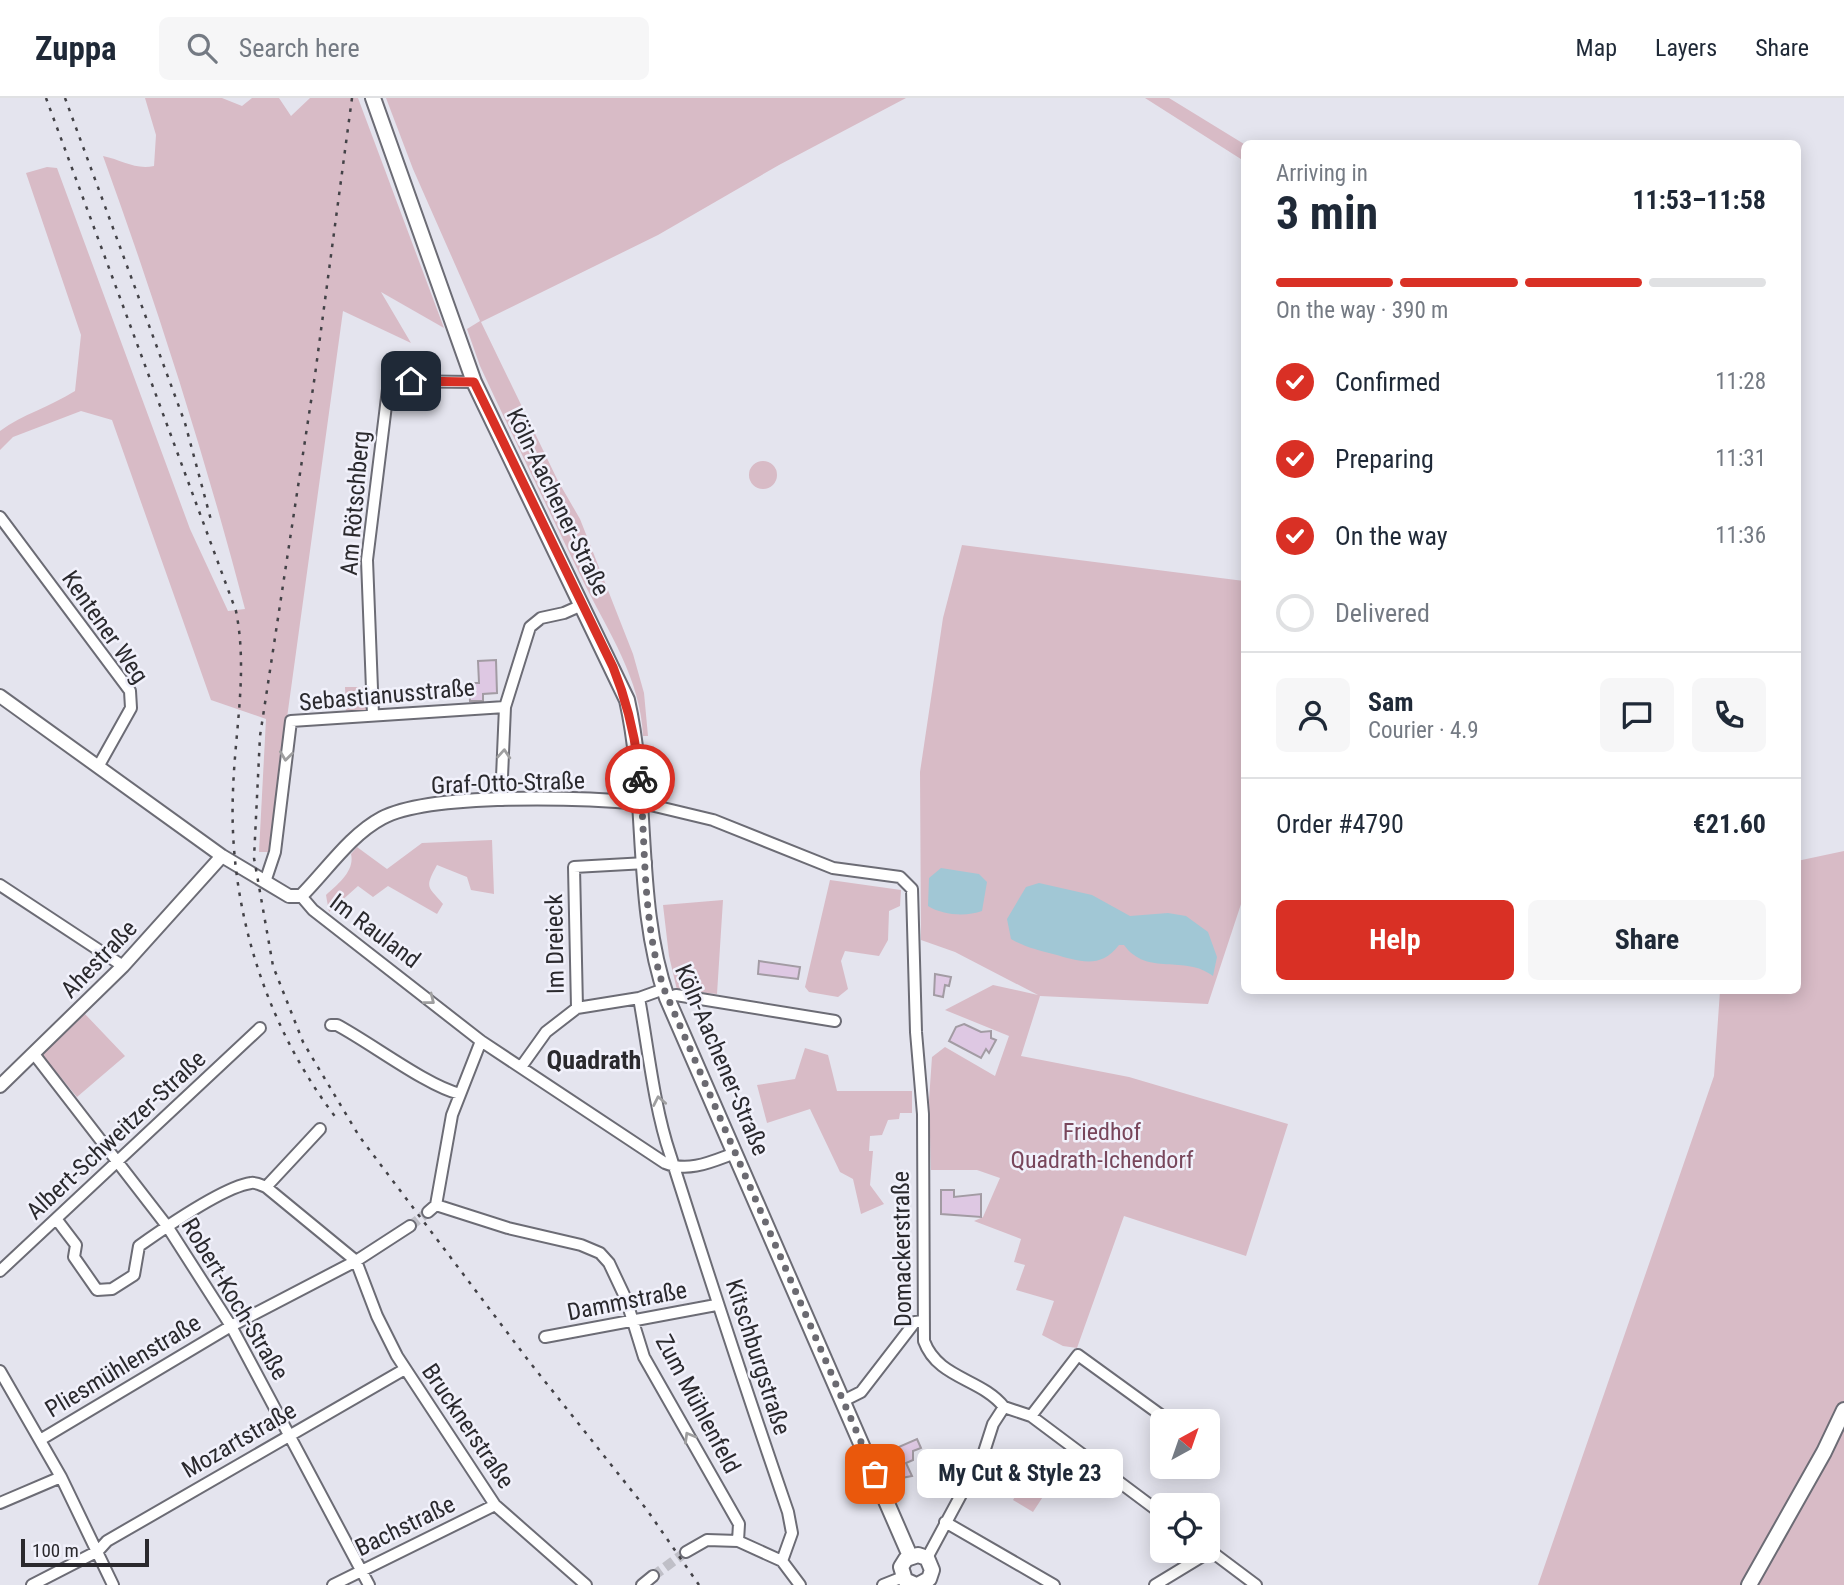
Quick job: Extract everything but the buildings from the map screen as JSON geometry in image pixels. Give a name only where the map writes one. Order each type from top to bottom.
[{"type":"main road","name":"Köln-Aachener-Straße","points":[[373,98],[474,382],[627,701],[636,743],[654,948],[665,994],[910,1556]]},
{"type":"main road","points":[[1749,1585],[1824,1452],[1844,1410]]},
{"type":"main road","points":[[910,1556],[927,1558],[931,1575],[916,1583],[901,1567],[910,1556]]},
{"type":"street","name":"Am Rötschberg","points":[[373,715],[367,560],[389,381],[474,382]]},
{"type":"street","name":"Kentener Weg","points":[[0,517],[130,691],[131,708],[98,767]]},
{"type":"street","name":"Sebastianusstraße","points":[[265,882],[275,852],[290,721],[505,707],[530,627],[541,618],[564,613],[582,605]]},
{"type":"street","name":"Im Rauland","points":[[0,696],[222,856],[289,896],[301,896],[313,910],[481,1041],[675,1167]]},
{"type":"street","points":[[501,800],[505,707]]},
{"type":"street","name":"Graf-Otto-Straße","points":[[301,896],[360,834],[402,808],[501,800],[642,803],[713,820],[834,868],[906,880]]},
{"type":"street","name":"Ahestraße","points":[[0,1086],[123,966],[222,856]]},
{"type":"street","name":"Im Dreieck","points":[[578,1008],[575,867],[646,863]]},
{"type":"street","name":"Domackerstraße","points":[[906,880],[912,889],[916,1032],[923,1114],[923,1321],[927,1347],[949,1373],[992,1394],[1004,1407],[1031,1416],[1150,1505]]},
{"type":"street","points":[[1,889],[123,966]]},
{"type":"street","points":[[521,1067],[546,1032],[578,1008],[665,994],[835,1021]]},
{"type":"street","name":"Kitschburgstraße","points":[[639,998],[669,1153],[700,1241],[716,1305],[788,1512],[792,1532],[782,1561]]},
{"type":"street","points":[[331,1025],[337,1024],[383,1050],[446,1091],[460,1094],[481,1041]]},
{"type":"street","name":"Albert-Schweitzer-Straße","points":[[0,1271],[120,1162],[260,1028]]},
{"type":"street","name":"Robert-Koch-Straße","points":[[34,1054],[167,1226],[231,1326],[369,1585]]},
{"type":"street","name":"Zum Mühlenfeld","points":[[460,1094],[452,1115],[432,1209],[581,1245],[600,1253],[609,1263],[626,1299],[644,1357],[739,1524],[738,1541]]},
{"type":"street","points":[[267,1187],[320,1129]]},
{"type":"street","points":[[675,1167],[699,1166],[735,1153]]},
{"type":"street","points":[[57,1220],[76,1245],[74,1257],[97,1290],[112,1289],[134,1275],[139,1247],[167,1226],[239,1186],[254,1182],[267,1187],[356,1261]]},
{"type":"street","name":"Pliesmühlenstraße","points":[[40,1440],[231,1326],[356,1261],[410,1226]]},
{"type":"street","name":"Brucknerstraße","points":[[356,1261],[377,1316],[405,1369],[495,1505],[586,1585]]},
{"type":"street","name":"Dammstraße","points":[[545,1337],[716,1305]]},
{"type":"street","points":[[843,1401],[861,1392],[915,1322],[923,1321]]},
{"type":"street","points":[[1031,1416],[1078,1355],[1152,1409]]},
{"type":"street","name":"Mozartstraße","points":[[32,1585],[98,1551],[107,1541],[405,1369]]},
{"type":"street","points":[[1,1373],[61,1477],[113,1585]]},
{"type":"street","points":[[927,1558],[984,1452],[993,1424],[1004,1407]]},
{"type":"street","points":[[0,1503],[61,1477]]},
{"type":"street","name":"Bachstraße","points":[[333,1585],[495,1505]]},
{"type":"street","points":[[945,1522],[1054,1585]]},
{"type":"street","points":[[686,1552],[707,1540],[738,1541],[782,1561],[800,1585]]},
{"type":"street","points":[[1220,1558],[1256,1585]]},
{"type":"street","points":[[1155,1585],[1189,1563]]},
{"type":"street","points":[[642,1585],[653,1576]]},
{"type":"street","points":[[883,1585],[916,1583]]},
{"type":"green space","points":[[145,98],[222,98],[242,106],[252,98],[279,98],[291,116],[310,98],[358,98],[444,328],[381,292],[411,343],[343,311],[286,725],[272,852],[259,852],[266,719],[211,700],[112,420],[81,411],[13,437],[0,450],[0,431],[75,391],[81,335],[26,173],[47,167],[57,168],[190,529],[228,611],[245,609],[179,381],[103,156],[135,166],[154,166],[156,135]]},
{"type":"green space","points":[[386,98],[906,98],[779,165],[658,235],[481,322],[558,481],[580,519],[633,654],[644,693],[648,736],[643,736],[636,695],[622,656],[480,366],[467,329],[480,321],[413,169]]},
{"type":"green space","points":[[1145,98],[1169,98],[1241,142],[1241,159]]},
{"type":"green space","points":[[763,461],[773,465],[777,475],[773,485],[763,489],[753,485],[749,475],[753,465]]},
{"type":"green space","name":"Friedhof Quadrath-Ichendorf","points":[[962,545],[1241,581],[1241,904],[1208,1004],[1040,996],[1021,1056],[1129,1077],[1288,1124],[1246,1256],[1124,1216],[1077,1348],[1063,1346],[1042,1335],[1054,1301],[1016,1290],[1025,1265],[1014,1262],[1021,1239],[974,1221],[983,1217],[1000,1178],[977,1170],[931,1170],[929,1100],[932,1057],[945,1047],[995,1076],[1009,1036],[945,1010],[993,985],[1038,995],[955,952],[921,940],[920,772],[943,618]]},
{"type":"green space","points":[[345,687],[368,687],[370,712],[346,713]]},
{"type":"green space","points":[[492,840],[494,894],[471,890],[467,877],[437,865],[429,883],[431,890],[443,904],[437,914],[388,886],[373,897],[358,886],[329,912],[326,895],[348,872],[351,854],[357,847],[387,869],[422,843]]},
{"type":"green space","points":[[1844,851],[1844,1585],[1538,1585],[1714,1076],[1720,994],[1801,994],[1801,860]]},
{"type":"green space","points":[[830,880],[901,890],[900,906],[889,911],[888,940],[879,956],[845,951],[841,961],[848,989],[838,997],[809,992],[805,987]]},
{"type":"green space","points":[[723,900],[717,994],[677,990],[669,956],[663,905]]},
{"type":"green space","points":[[85,1014],[125,1056],[77,1097],[42,1055]]},
{"type":"green space","points":[[805,1048],[828,1055],[837,1091],[912,1091],[912,1113],[900,1113],[899,1119],[888,1120],[882,1135],[870,1136],[869,1151],[873,1151],[870,1185],[884,1204],[861,1214],[853,1179],[840,1172],[810,1109],[767,1123],[757,1085],[795,1079]]},
{"type":"green space","points":[[1026,1479],[1046,1492],[1033,1512],[1013,1500]]},
{"type":"water","points":[[941,868],[979,874],[987,882],[982,911],[954,914],[928,906],[929,878]]},
{"type":"water","points":[[1039,883],[1092,895],[1130,916],[1168,913],[1186,916],[1208,932],[1217,957],[1213,976],[1191,966],[1144,960],[1133,955],[1124,945],[1119,945],[1104,958],[1089,962],[1037,950],[1011,939],[1007,919],[1026,887]]},
{"type":"tunnel","points":[[410,1226],[428,1212]]},
{"type":"tunnel","points":[[653,1576],[686,1552]]},
{"type":"railway","points":[[46,98],[236,611],[241,678],[233,791],[233,835],[245,922],[256,964],[290,1045],[337,1119]]},
{"type":"railway","points":[[65,98],[185,423],[211,520]]},
{"type":"railway","points":[[352,98],[315,375],[260,736],[254,858],[273,966],[303,1042],[359,1136],[528,1360],[647,1510],[699,1585]]},
{"type":"way so far","points":[[640,779],[649,908],[656,964],[664,989],[875,1474]]},
{"type":"place","name":"My Cut & Style 23","points":[[875,1474]]},
{"type":"district","name":"Quadrath","points":[[594,1060]]},
{"type":"route","points":[[411,381],[474,382],[613,667],[627,701],[640,779]]}]
